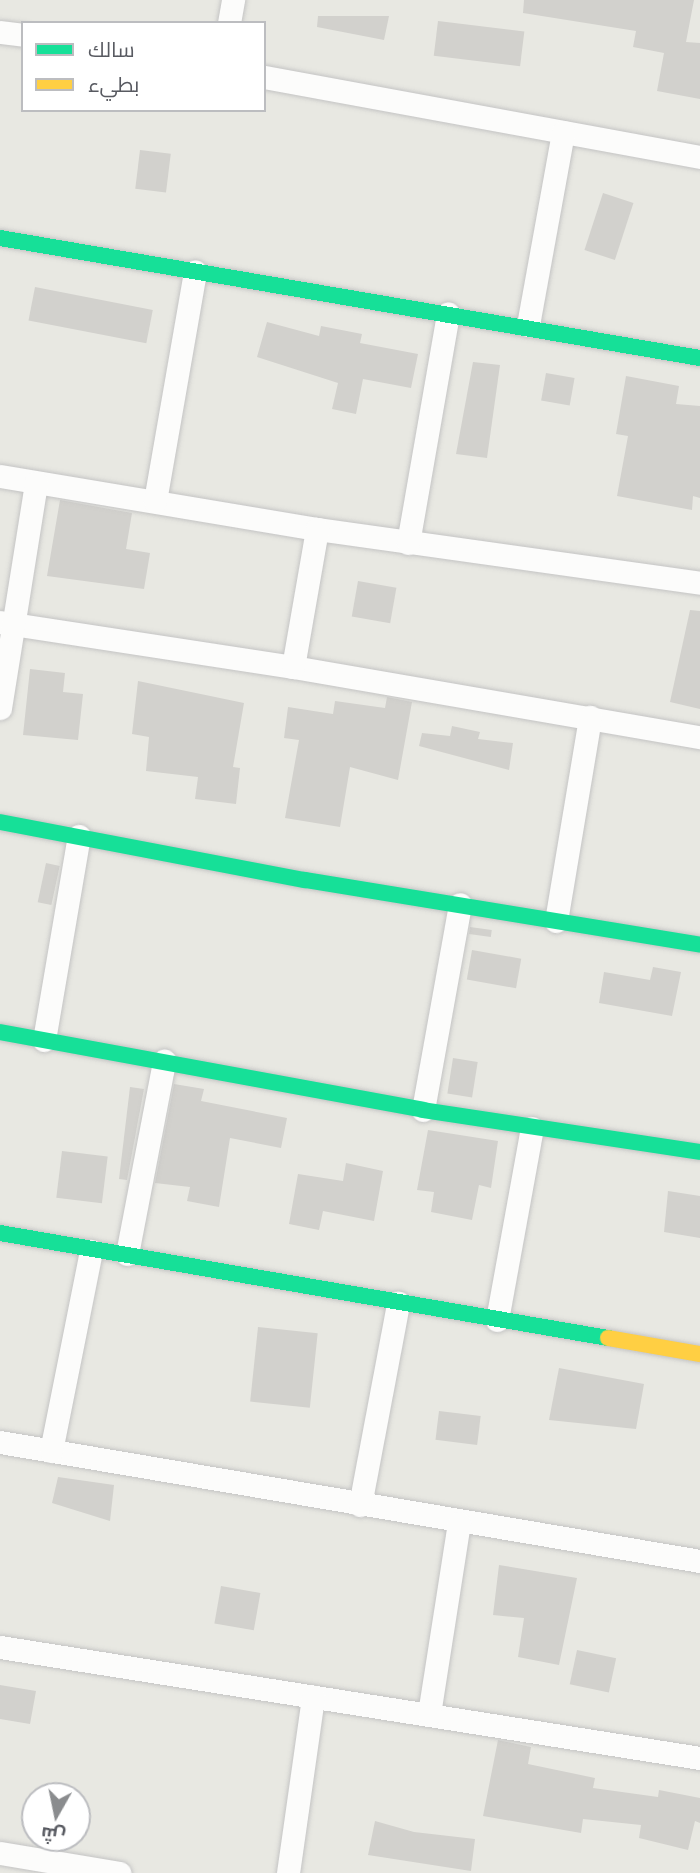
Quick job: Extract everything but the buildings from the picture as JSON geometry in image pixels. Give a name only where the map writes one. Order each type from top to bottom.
[{"type":"street","points":[[229,21],[233,0]]},
{"type":"street","points":[[0,32],[21,35]]},
{"type":"street","points":[[266,77],[700,157]]},
{"type":"street","points":[[528,325],[563,132]]},
{"type":"street","points":[[0,238],[528,325],[700,358]]},
{"type":"street","points":[[155,501],[195,271]]},
{"type":"street","points":[[408,543],[448,313]]},
{"type":"street","points":[[0,476],[408,543],[700,583]]},
{"type":"street","points":[[0,708],[7,623],[36,482]]},
{"type":"street","points":[[293,667],[317,529]]},
{"type":"street","points":[[7,623],[293,667],[700,737]]},
{"type":"street","points":[[556,921],[590,718]]},
{"type":"street","points":[[0,822],[700,945]]},
{"type":"street","points":[[44,1040],[79,836]]},
{"type":"street","points":[[423,1110],[460,904]]},
{"type":"street","points":[[0,1032],[423,1110],[700,1152]]},
{"type":"street","points":[[127,1254],[164,1061]]},
{"type":"street","points":[[497,1320],[533,1128]]},
{"type":"street","points":[[0,1233],[91,1251],[127,1254],[700,1354]]},
{"type":"street","points":[[51,1451],[91,1251]]},
{"type":"street","points":[[360,1505],[398,1303]]},
{"type":"street","points":[[0,1442],[458,1523],[700,1561]]},
{"type":"street","points":[[429,1714],[458,1523]]},
{"type":"street","points":[[0,1647],[700,1758]]},
{"type":"street","points":[[288,1873],[313,1697]]},
{"type":"street","points":[[0,1853],[120,1873]]},
{"type":"traffic: fast","points":[[0,238],[700,358]]},
{"type":"traffic: fast","points":[[0,822],[305,880],[700,945]]},
{"type":"traffic: fast","points":[[0,1032],[423,1110],[700,1152]]},
{"type":"traffic: fast","points":[[0,1233],[608,1338]]},
{"type":"traffic: slow","points":[[608,1338],[700,1354]]}]
